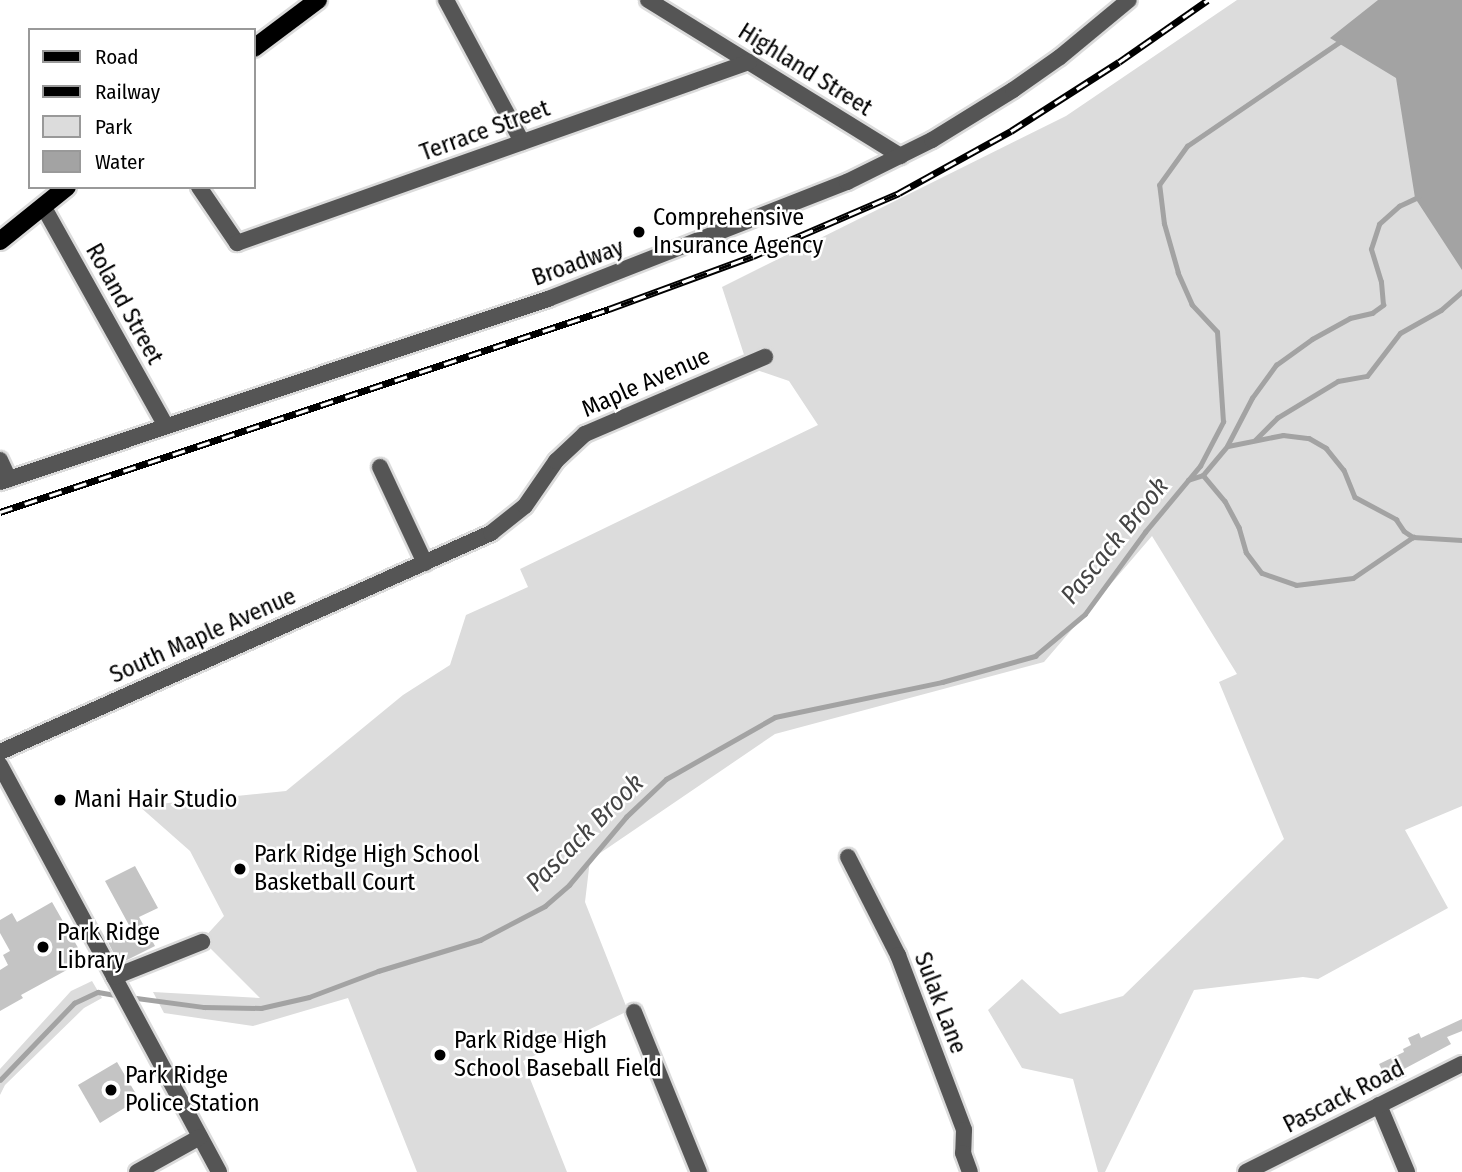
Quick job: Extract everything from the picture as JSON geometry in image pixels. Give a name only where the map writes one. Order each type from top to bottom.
[{"type":"main road","points":[[256,46],[318,0]]},
{"type":"main road","points":[[0,241],[64,189]]},
{"type":"street","points":[[446,0],[522,142]]},
{"type":"street","name":"Highland Street","points":[[649,0],[901,156]]},
{"type":"street","name":"Broadway","points":[[4,480],[165,424],[548,299],[744,225],[901,156],[1013,90],[1129,0]]},
{"type":"street","name":"Terrace Street","points":[[201,189],[237,243],[748,62]]},
{"type":"street","name":"Roland Street","points":[[43,205],[165,424]]},
{"type":"street","name":"Maple Avenue","points":[[425,563],[491,533],[510,521],[539,489],[556,461],[585,434],[765,357]]},
{"type":"street","points":[[0,460],[4,480]]},
{"type":"street","points":[[380,467],[425,563]]},
{"type":"street","name":"South Maple Avenue","points":[[0,752],[425,563]]},
{"type":"street","points":[[0,765],[219,1172]]},
{"type":"street","name":"Sulak Lane","points":[[848,857],[898,955],[964,1130],[963,1153],[971,1172]]},
{"type":"street","points":[[114,977],[202,943]]},
{"type":"street","points":[[634,1012],[699,1172]]},
{"type":"street","name":"Pascack Road","points":[[1247,1172],[1462,1064]]},
{"type":"street","points":[[1379,1105],[1407,1172]]},
{"type":"street","points":[[137,1172],[200,1137]]},
{"type":"green space","points":[[1237,0],[1462,0],[1462,806],[1405,830],[1448,908],[1318,979],[1303,977],[1194,990],[1105,1172],[1098,1172],[1073,1079],[1022,1068],[988,1010],[1022,979],[1060,1014],[1123,996],[1284,839],[1219,682],[1237,674],[1152,536],[1044,662],[775,734],[590,860],[585,902],[628,1011],[523,1061],[567,1172],[417,1172],[348,998],[253,1026],[164,1013],[153,992],[260,998],[202,940],[224,916],[190,851],[139,806],[286,791],[403,695],[450,665],[466,615],[528,587],[520,569],[818,425],[789,381],[748,367],[722,287],[1066,116]]},
{"type":"green space","points":[[92,981],[102,998],[84,1008],[5,1085],[0,1095],[0,1069],[71,991]]},
{"type":"water","points":[[1378,0],[1462,0],[1462,270],[1415,198],[1396,78],[1330,38]]},
{"type":"building","points":[[135,866],[158,908],[139,917],[155,946],[119,964],[106,938],[130,927],[105,881]]},
{"type":"building","points":[[52,902],[85,960],[21,995],[23,998],[0,1011],[0,970],[8,965],[3,955],[10,951],[0,933],[0,920],[12,913],[17,922]]},
{"type":"building","points":[[1462,1019],[1462,1031],[1447,1037],[1451,1044],[1404,1069],[1407,1076],[1389,1084],[1379,1064],[1404,1052],[1403,1049],[1411,1045],[1408,1038],[1419,1033],[1421,1038]]},
{"type":"building","points":[[117,1062],[139,1099],[100,1123],[78,1085]]},
{"type":"waterway","name":"Pascack Brook","points":[[129,997],[204,1007],[261,1008],[309,997],[378,971],[480,940],[545,906],[569,885],[626,817],[666,779],[775,717],[942,682],[1035,656],[1085,614],[1145,532],[1200,466],[1223,422],[1217,332],[1192,305],[1178,273],[1164,224],[1159,185],[1187,146],[1341,41]]},
{"type":"waterway","points":[[1203,475],[1227,446],[1252,398],[1276,365],[1312,339],[1350,318],[1372,313],[1383,305],[1381,282],[1371,249],[1379,224],[1399,206],[1418,197]]},
{"type":"waterway","points":[[1255,440],[1277,418],[1338,381],[1367,376],[1400,333],[1441,310],[1462,292]]},
{"type":"waterway","points":[[1228,446],[1283,435],[1309,438],[1326,448],[1344,470],[1355,497],[1396,519],[1404,531],[1413,537]]},
{"type":"waterway","name":"Pascack Brook","points":[[1188,480],[1203,475],[1225,501],[1239,527],[1246,552],[1262,573],[1296,585],[1353,578],[1413,537],[1462,540]]},
{"type":"waterway","name":"Pascack Brook","points":[[0,1080],[74,1003],[98,992],[121,996]]},
{"type":"railway","points":[[0,512],[609,309],[753,256],[899,193],[1011,131],[1119,62],[1208,0]]},
{"type":"place","name":"Comprehensive Insurance Agency","points":[[639,232]]},
{"type":"place","name":"Mani Hair Studio","points":[[60,800]]},
{"type":"place","name":"Park Ridge High School Basketball Court","points":[[240,869]]},
{"type":"place","name":"Park Ridge Library","points":[[43,947]]},
{"type":"place","name":"Park Ridge High School Baseball Field","points":[[440,1055]]},
{"type":"place","name":"Park Ridge Police Station","points":[[111,1090]]}]
